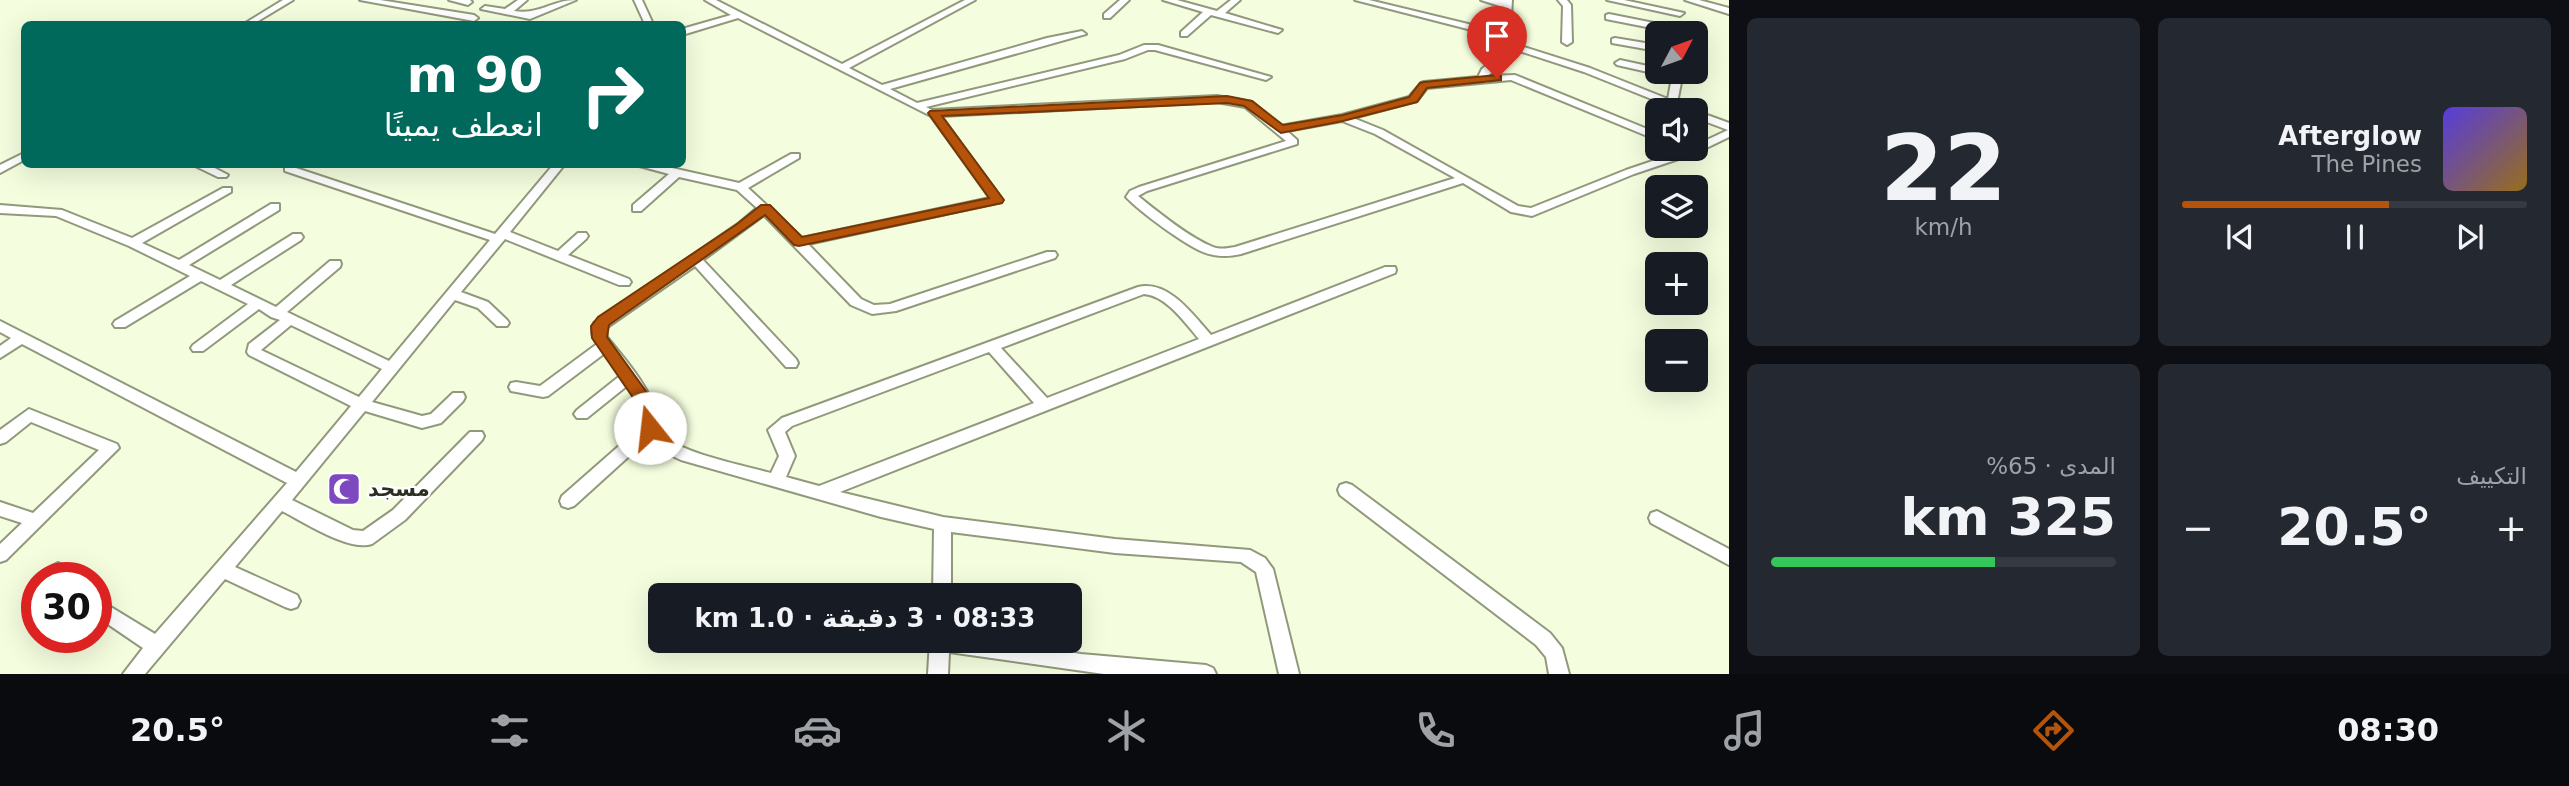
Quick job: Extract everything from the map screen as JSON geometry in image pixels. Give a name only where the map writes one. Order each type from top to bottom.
[{"type":"street","points":[[258,21],[289,0]]},
{"type":"street","points":[[363,0],[474,18]]},
{"type":"street","points":[[453,0],[468,2]]},
{"type":"street","points":[[470,21],[496,0]]},
{"type":"street","points":[[507,12],[523,0]]},
{"type":"street","points":[[485,9],[530,16],[572,0]]},
{"type":"street","points":[[638,0],[648,21]]},
{"type":"street","points":[[709,0],[934,113],[1227,99],[1248,104],[1293,140],[1291,144],[1134,193],[1133,200],[1203,247],[1223,253],[1276,240],[1464,179]]},
{"type":"street","points":[[842,68],[971,0]]},
{"type":"street","points":[[1107,16],[1125,0]]},
{"type":"street","points":[[1167,0],[1278,30]]},
{"type":"street","points":[[1184,34],[1236,0]]},
{"type":"street","points":[[1359,0],[1498,37],[1657,98]]},
{"type":"street","points":[[1482,79],[1485,71],[1493,65],[1508,2],[1485,0]]},
{"type":"street","points":[[1562,0],[1567,5],[1567,42]]},
{"type":"street","points":[[1611,0],[1680,13]]},
{"type":"street","points":[[1679,0],[1680,21]]},
{"type":"street","points":[[1689,0],[1717,4],[1729,11]]},
{"type":"street","points":[[686,31],[739,15]]},
{"type":"street","points":[[1609,17],[1645,25]]},
{"type":"street","points":[[881,88],[1050,40],[1082,34]]},
{"type":"street","points":[[1615,41],[1645,46]]},
{"type":"street","points":[[916,106],[1122,57],[1147,47],[1213,61],[1266,77]]},
{"type":"street","points":[[1620,63],[1645,68]]},
{"type":"street","points":[[1281,130],[1343,118],[1413,99],[1424,85],[1512,77],[1645,132]]},
{"type":"street","points":[[799,242],[997,200],[934,113]]},
{"type":"street","points":[[1343,118],[1379,132],[1515,209],[1532,212],[1660,161]]},
{"type":"street","points":[[1708,119],[1729,127]]},
{"type":"street","points":[[1708,142],[1729,133]]},
{"type":"street","points":[[741,187],[796,156]]},
{"type":"street","points":[[0,170],[21,158]]},
{"type":"street","points":[[205,168],[222,176]]},
{"type":"street","points":[[133,674],[298,481],[556,168]]},
{"type":"street","points":[[655,168],[741,187],[799,242],[856,302],[872,310],[891,308],[1051,255]]},
{"type":"street","points":[[289,169],[560,256],[624,282]]},
{"type":"street","points":[[637,208],[677,173]]},
{"type":"street","points":[[133,243],[227,190]]},
{"type":"street","points":[[178,266],[275,207]]},
{"type":"street","points":[[765,208],[603,321],[598,332],[645,401],[650,428],[670,450],[820,493],[943,524],[1115,546],[1244,555],[1254,559],[1264,569],[1289,674]]},
{"type":"street","points":[[0,209],[58,213],[133,243],[390,368]]},
{"type":"street","points":[[560,256],[582,236]]},
{"type":"street","points":[[220,286],[297,237]]},
{"type":"street","points":[[695,258],[791,363]]},
{"type":"street","points":[[335,264],[254,347],[254,352],[359,404],[422,422],[431,421],[458,397]]},
{"type":"street","points":[[820,493],[1390,270]]},
{"type":"street","points":[[120,324],[199,276]]},
{"type":"street","points":[[777,479],[787,456],[777,436],[776,430],[780,426],[1150,289],[1164,295],[1209,341]]},
{"type":"street","points":[[453,293],[489,308],[502,323]]},
{"type":"street","points":[[198,348],[257,304]]},
{"type":"street","points":[[0,326],[298,481]]},
{"type":"street","points":[[0,353],[22,337]]},
{"type":"street","points":[[516,387],[543,392],[606,345]]},
{"type":"street","points":[[993,348],[1044,404]]},
{"type":"street","points":[[582,414],[629,377]]},
{"type":"street","points":[[0,438],[29,415],[111,448],[0,555]]},
{"type":"street","points":[[568,501],[650,428]]},
{"type":"street","points":[[280,502],[351,537],[366,539],[399,515],[476,436]]},
{"type":"street","points":[[1346,490],[1543,639],[1552,647],[1559,674]]},
{"type":"street","points":[[0,509],[37,521]]},
{"type":"street","points":[[1657,518],[1729,558]]},
{"type":"street","points":[[942,583],[943,524]]},
{"type":"street","points":[[222,569],[291,601]]},
{"type":"street","points":[[112,616],[157,646]]},
{"type":"street","points":[[939,674],[940,653]]},
{"type":"street","points":[[1003,653],[1082,668],[1206,674]]},
{"type":"place","name":"مسجد","points":[[344,489]]},
{"type":"route","points":[[650,428],[645,401],[600,338],[599,326],[603,321],[742,227],[765,208],[799,242],[997,200],[934,113],[971,109],[1227,99],[1248,104],[1281,130],[1343,118],[1413,99],[1424,85],[1497,78]]}]
